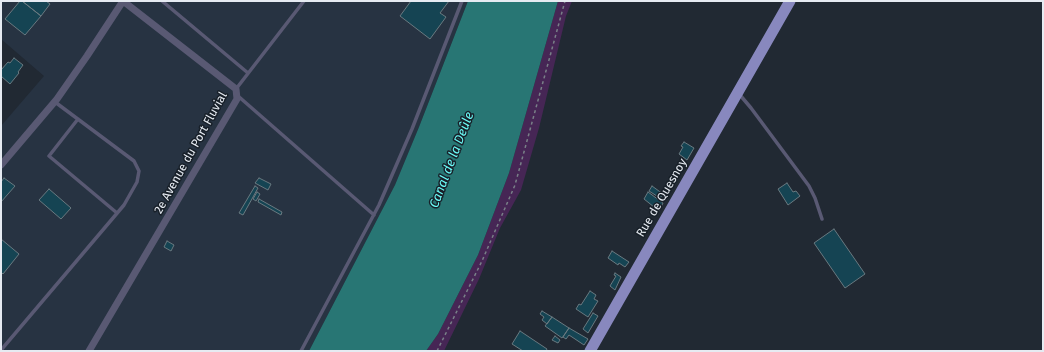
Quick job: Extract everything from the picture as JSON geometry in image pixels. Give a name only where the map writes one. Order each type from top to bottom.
[{"type":"main road","name":"Rue de Quesnoy","points":[[590,351],[788,3]]},
{"type":"street","name":"2e Avenue du Port Fluvial","points":[[89,351],[237,99],[236,92],[123,1]]},
{"type":"street","points":[[1,165],[55,101],[123,1]]},
{"type":"lane","points":[[162,1],[248,73]]},
{"type":"lane","points":[[304,1],[248,73],[236,92],[374,215]]},
{"type":"lane","points":[[301,351],[374,215],[415,123],[462,1]]},
{"type":"lane","points":[[737,92],[751,108],[809,186],[822,219]]},
{"type":"lane","points":[[1,350],[124,205],[137,182],[139,171],[134,161],[55,101]]},
{"type":"lane","points":[[78,119],[49,156],[117,213]]},
{"type":"path","points":[[437,351],[482,261],[515,184],[565,1]]},
{"type":"shaded area","points":[[1,1],[468,1],[395,185],[309,351],[1,351],[1,126],[44,76],[1,39]]},
{"type":"shaded area","points":[[558,1],[572,1],[566,16],[539,128],[521,190],[500,228],[479,279],[444,351],[426,351],[438,334],[478,255],[509,173]]},
{"type":"water","name":"Canal de la Deûle","points":[[468,1],[558,1],[509,173],[478,255],[438,334],[426,351],[309,351],[395,185]]},
{"type":"building","points":[[20,1],[41,16],[25,35],[5,19]]},
{"type":"building","points":[[22,1],[46,1],[50,4],[41,16]]},
{"type":"building","points":[[411,1],[449,1],[440,13],[446,17],[430,39],[400,16]]},
{"type":"building","points":[[14,58],[23,65],[18,72],[19,73],[10,84],[1,76],[1,70]]},
{"type":"building","points":[[684,142],[694,148],[687,160],[679,154],[683,147],[681,146]]},
{"type":"building","points":[[4,178],[15,186],[1,202],[1,182]]},
{"type":"building","points":[[259,178],[271,184],[268,190],[255,183]]},
{"type":"building","points":[[787,183],[793,192],[796,191],[800,196],[788,205],[778,189]]},
{"type":"building","points":[[255,186],[258,188],[243,215],[239,213]]},
{"type":"building","points":[[652,186],[663,194],[660,198],[649,191]]},
{"type":"building","points":[[49,189],[71,208],[61,219],[39,200]]},
{"type":"building","points":[[257,192],[260,194],[256,201],[253,199]]},
{"type":"building","points":[[648,192],[663,203],[659,211],[644,199]]},
{"type":"building","points":[[259,199],[282,212],[281,215],[258,202]]},
{"type":"building","points":[[834,229],[865,274],[845,288],[814,243]]},
{"type":"building","points":[[1,239],[19,254],[3,274],[1,272]]},
{"type":"building","points":[[167,241],[174,245],[171,251],[164,247]]},
{"type":"building","points":[[612,251],[629,262],[625,267],[619,263],[618,265],[608,258]]},
{"type":"building","points":[[615,273],[621,277],[615,290],[610,286],[616,276],[614,275]]},
{"type":"building","points":[[590,291],[596,295],[594,299],[598,301],[588,317],[576,309],[579,304],[581,305]]},
{"type":"building","points":[[542,311],[552,317],[547,324],[542,320],[544,317],[540,314]]},
{"type":"building","points":[[593,313],[598,316],[588,333],[583,329]]},
{"type":"building","points":[[552,317],[569,328],[562,338],[545,326]]},
{"type":"building","points":[[569,328],[588,339],[584,345],[569,335],[566,339],[563,337]]},
{"type":"building","points":[[520,331],[547,349],[546,351],[523,351],[512,344]]},
{"type":"building","points":[[555,336],[560,340],[558,343],[552,340]]}]
